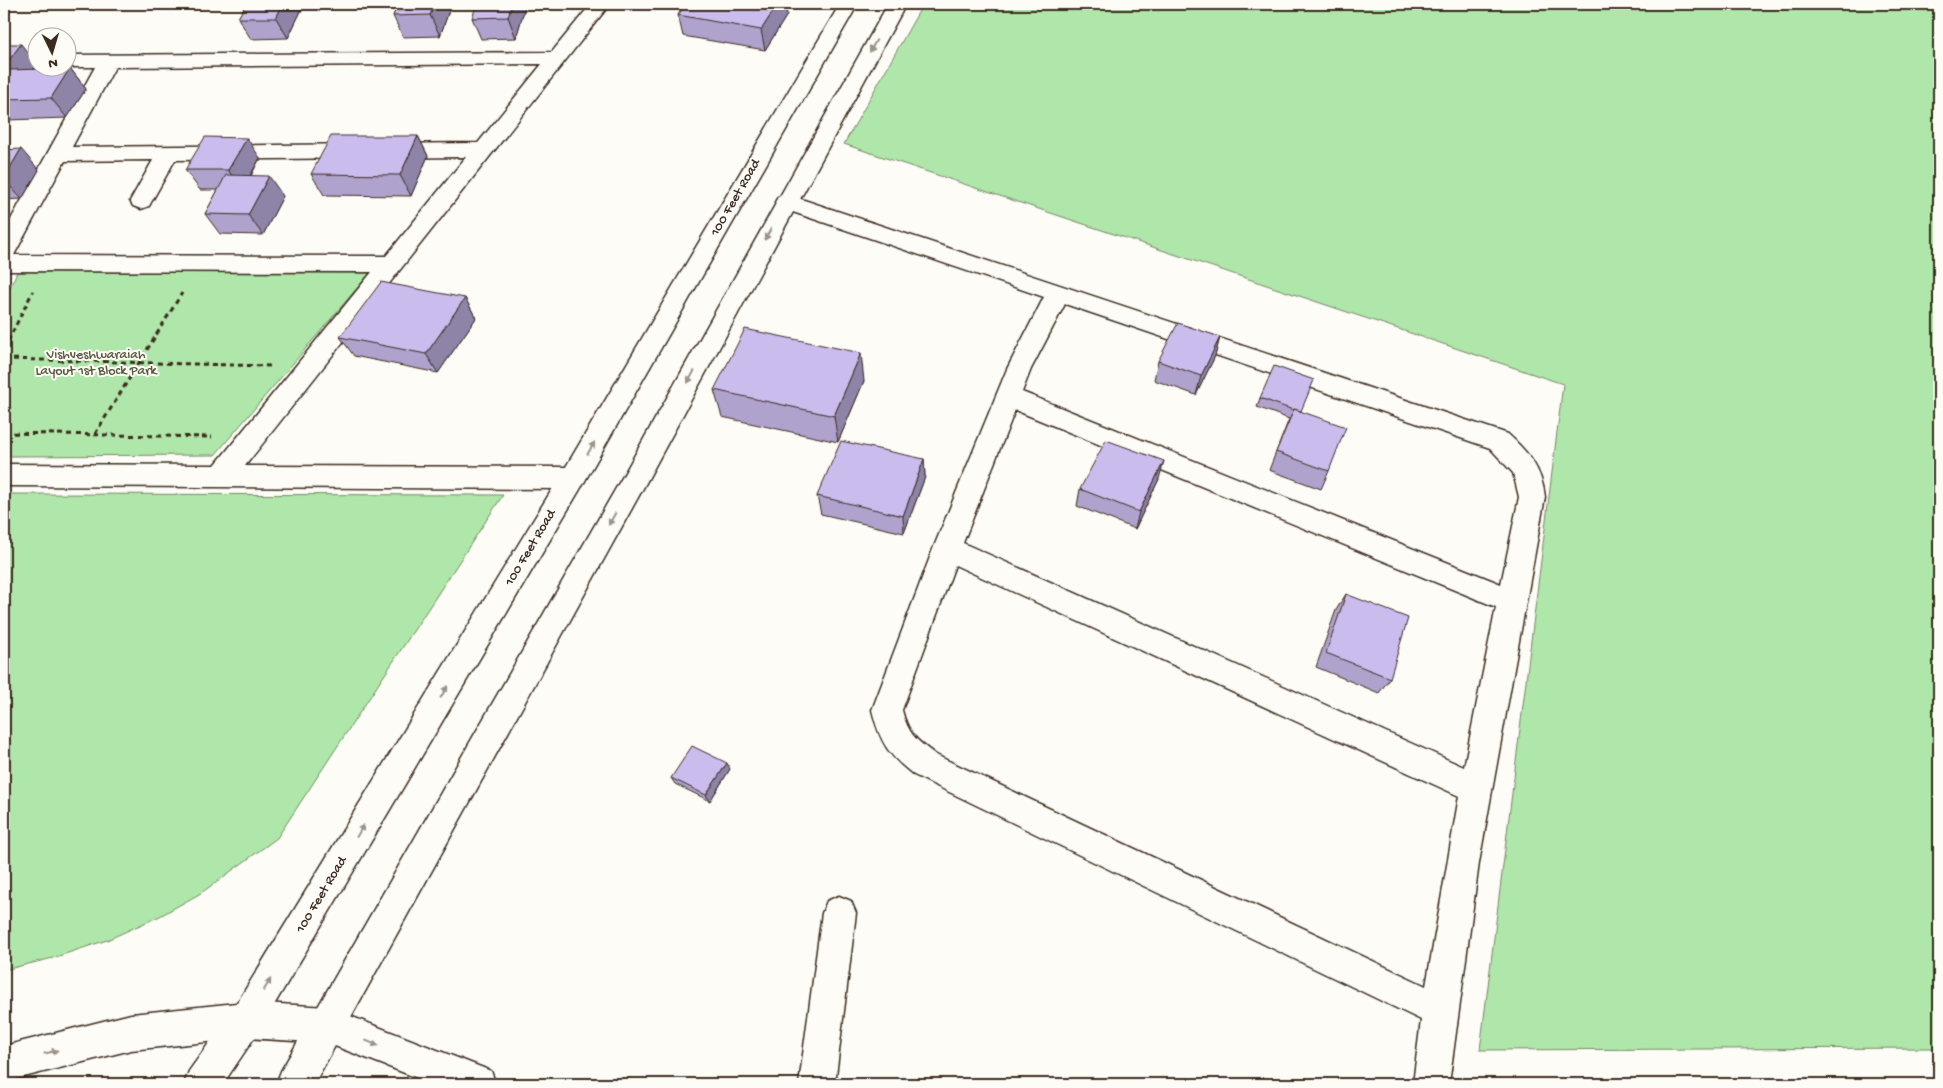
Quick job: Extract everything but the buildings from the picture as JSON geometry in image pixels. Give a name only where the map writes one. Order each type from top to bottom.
[{"type":"street","points":[[220,477],[601,4]]},
{"type":"street","name":"100 Feet Road","points":[[202,1084],[246,1020],[573,478],[849,4]]},
{"type":"street","points":[[294,1084],[632,484],[897,4]]},
{"type":"street","points":[[78,61],[557,58]]},
{"type":"street","points":[[4,252],[108,60]]},
{"type":"street","points":[[4,61],[28,61]]},
{"type":"street","points":[[58,154],[483,150]]},
{"type":"street","points":[[141,201],[168,153]]},
{"type":"street","points":[[786,202],[1499,442],[1524,466],[1530,480],[1532,497],[1476,788],[1439,1010],[1431,1084]]},
{"type":"street","points":[[4,263],[391,264]]},
{"type":"street","points":[[1058,294],[1019,369],[946,549],[888,710],[893,737],[905,750],[925,764],[1439,1010]]},
{"type":"street","points":[[1009,396],[1512,601]]},
{"type":"street","points":[[4,476],[573,478]]},
{"type":"street","points":[[946,549],[1476,788]]},
{"type":"street","points":[[817,1084],[839,913]]},
{"type":"street","points":[[4,1064],[131,1032],[246,1020],[327,1025],[478,1084]]},
{"type":"path","points":[[94,435],[182,292]]},
{"type":"path","points":[[4,359],[275,366],[269,373]]},
{"type":"path","points":[[4,433],[216,437]]},
{"type":"green space","points":[[923,4],[1939,4],[1939,1048],[1480,1050],[1563,384],[844,144]]},
{"type":"green space","name":"Vishveshwaraiah Layout 1st Block Park","points":[[17,272],[370,273],[215,455],[4,456],[4,301]]},
{"type":"green space","points":[[4,494],[503,495],[277,838],[201,893],[160,916],[107,940],[53,958],[4,970]]}]
